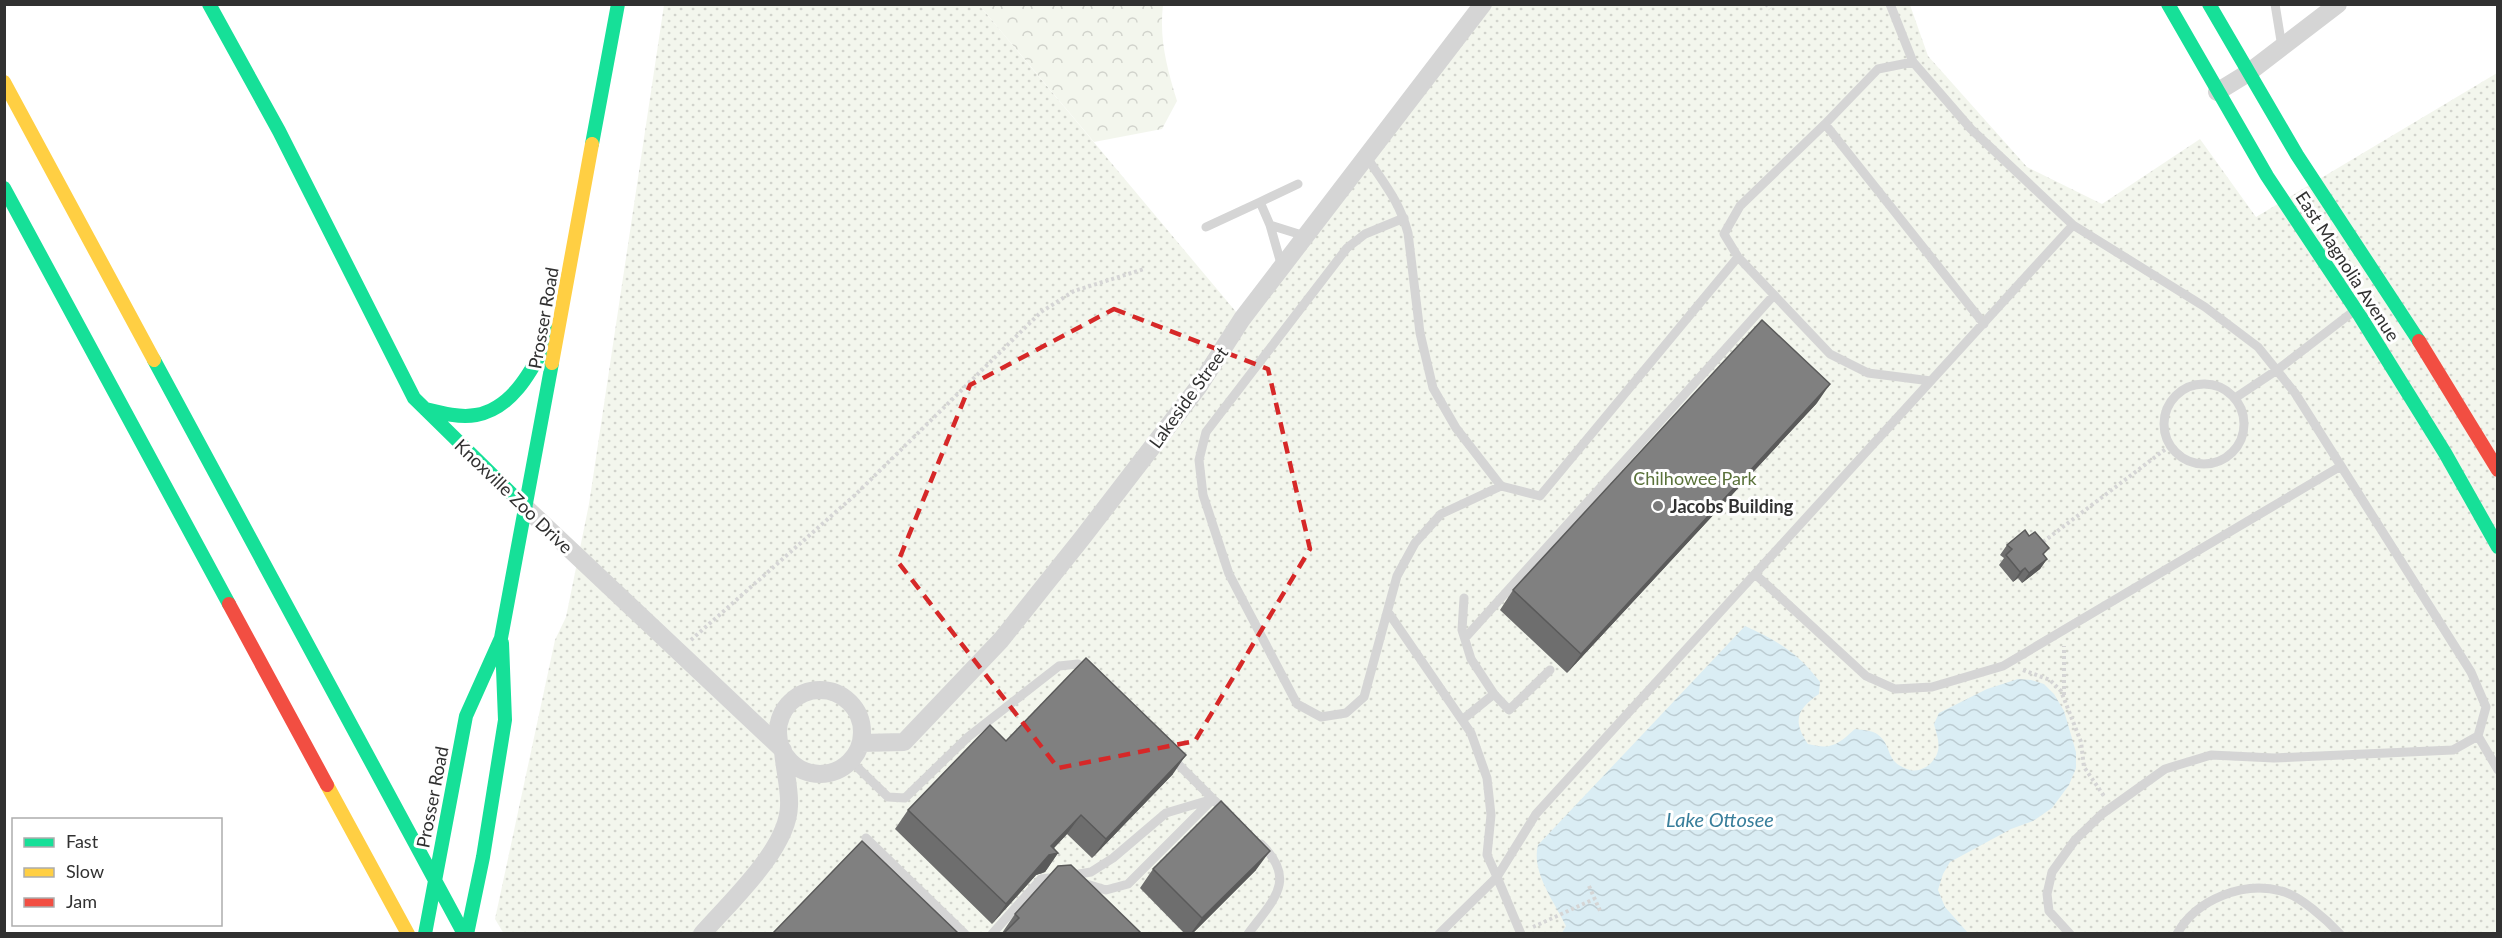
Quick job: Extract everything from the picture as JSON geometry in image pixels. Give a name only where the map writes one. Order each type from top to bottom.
[{"type":"main road","name":"Knoxville Zoo Drive","points":[[209,4],[279,131],[414,398],[526,508]]},
{"type":"main road","name":"Prosser Road","points":[[425,933],[466,716],[501,638],[618,4]]},
{"type":"main road","name":"East Magnolia Avenue","points":[[2168,4],[2267,176],[2355,309],[2445,453],[2498,547]]},
{"type":"main road","name":"East Magnolia Avenue","points":[[2209,4],[2297,155],[2427,353],[2498,470]]},
{"type":"main road","points":[[4,82],[414,841],[466,933]]},
{"type":"main road","points":[[4,188],[406,931]]},
{"type":"main road","points":[[425,409],[455,415],[475,415],[493,410],[509,398],[527,376],[562,315]]},
{"type":"main road","name":"Prosser Road","points":[[466,933],[483,857],[505,720],[501,638]]},
{"type":"street","name":"Lakeside Street","points":[[861,743],[904,742],[1001,640],[1199,386],[1242,320],[1483,4]]},
{"type":"street","points":[[2217,92],[2248,73],[2338,4]]},
{"type":"street","name":"Knoxville Zoo Drive","points":[[526,508],[783,750]]},
{"type":"street","points":[[702,933],[768,860],[787,817],[789,805],[783,750],[778,733],[781,719],[788,706],[798,697],[812,691],[826,691],[840,695],[851,704],[859,716],[862,730],[861,743],[851,761],[835,772],[809,773],[796,767],[783,750]]},
{"type":"lane","points":[[1890,4],[1912,62],[1971,129],[2073,225],[2205,307],[2258,347],[2295,393],[2471,672],[2486,707],[2478,736],[2453,750],[2274,758],[2211,755],[2164,769],[2112,806],[2075,840],[2052,872],[2047,894],[2049,911],[2070,933]]},
{"type":"lane","points":[[2275,4],[2282,47]]},
{"type":"lane","points":[[1912,62],[1878,69],[1740,206],[1724,234],[1738,257],[1830,354],[1868,373],[1931,381]]},
{"type":"lane","points":[[1825,124],[1984,324]]},
{"type":"lane","points":[[1366,156],[1401,207],[1408,233],[1420,333],[1433,388],[1456,428],[1501,486],[1540,496],[1738,257]]},
{"type":"lane","points":[[1206,227],[1298,184]]},
{"type":"lane","points":[[1260,202],[1270,225],[1282,267]]},
{"type":"lane","points":[[1404,218],[1365,234],[1347,248],[1206,432],[1199,460],[1203,495],[1229,574],[1297,704],[1322,717],[1346,713],[1364,697],[1397,576],[1415,543],[1441,514],[1501,486]]},
{"type":"lane","points":[[1270,225],[1305,236]]},
{"type":"lane","points":[[1439,933],[1497,878],[1536,814],[2073,225]]},
{"type":"lane","points":[[1465,638],[1774,295]]},
{"type":"lane","points":[[2235,398],[2277,370],[2355,309]]},
{"type":"lane","points":[[2207,384],[2225,390],[2235,398],[2242,409],[2243,435],[2237,447],[2217,462],[2204,464],[2191,462],[2170,445],[2164,419],[2168,406],[2176,395],[2187,388],[2207,384]]},
{"type":"lane","points":[[1755,574],[1866,676],[1894,689],[1932,687],[2003,666],[2341,466]]},
{"type":"lane","points":[[1464,598],[1462,630],[1471,659],[1494,694],[1509,710],[1550,670]]},
{"type":"lane","points":[[1388,612],[1471,733],[1487,778],[1491,815],[1487,855],[1521,933]]},
{"type":"lane","points":[[851,761],[888,797],[905,798],[968,737],[1059,666],[1078,664],[1095,681]]},
{"type":"lane","points":[[1462,720],[1494,694]]},
{"type":"lane","points":[[2478,736],[2498,770]]},
{"type":"lane","points":[[1162,748],[1239,823]]},
{"type":"lane","points":[[1062,877],[1106,890],[1128,885],[1213,799]]},
{"type":"lane","points":[[992,933],[1041,879],[1091,872],[1113,858],[1166,813],[1213,799]]},
{"type":"lane","points":[[866,838],[965,933]]},
{"type":"lane","points":[[1248,933],[1277,895],[1280,869],[1273,856],[1256,840]]},
{"type":"lane","points":[[2177,933],[2211,899],[2249,888],[2282,891],[2322,915],[2340,933]]},
{"type":"path","points":[[1766,4],[1770,9]]},
{"type":"path","points":[[677,652],[855,495],[1041,312],[1074,291],[1144,269]]},
{"type":"path","points":[[2043,542],[2170,445]]},
{"type":"path","points":[[2064,630],[2064,696],[2081,742],[2084,767],[2112,806]]},
{"type":"path","points":[[2003,666],[2050,680],[2064,696]]},
{"type":"path","points":[[1589,886],[1601,913]]},
{"type":"path","points":[[1521,933],[1594,899]]},
{"type":"highlighted area","points":[[1114,309],[1268,369],[1310,549],[1195,741],[1058,768],[898,562],[970,385]]},
{"type":"green space","name":"Chilhowee Park","points":[[664,5],[979,5],[1242,319],[1483,5],[1910,5],[1928,56],[2027,167],[2102,204],[2200,139],[2256,217],[2497,73],[2497,933],[504,934],[495,919],[555,640],[566,617],[589,504]]},
{"type":"green space","points":[[979,5],[1163,5],[1162,30],[1165,53],[1177,101],[1162,129],[1094,142]]},
{"type":"water","name":"Lake Ottosee","points":[[1745,626],[1787,649],[1804,663],[1820,682],[1819,694],[1806,705],[1799,716],[1800,729],[1808,744],[1834,745],[1855,729],[1869,731],[1882,739],[1896,763],[1910,770],[1924,768],[1935,758],[1938,744],[1934,724],[1939,713],[1987,689],[2018,679],[2044,684],[2054,694],[2064,711],[2076,752],[2076,768],[2069,785],[2052,808],[2033,821],[2011,829],[1950,862],[1938,890],[1945,907],[1968,933],[1562,933],[1566,926],[1541,876],[1538,866],[1538,845]]},
{"type":"building","name":"Jacobs Building","points":[[1762,320],[1830,384],[1581,654],[1513,590]]},
{"type":"building","points":[[2025,530],[2029,536],[2035,532],[2049,548],[2043,554],[2047,559],[2029,573],[2025,568],[2020,572],[2006,555],[2012,549],[2007,545]]},
{"type":"building","points":[[1086,658],[1186,755],[1106,839],[1081,815],[1051,846],[1058,853],[1049,855],[1006,904],[908,810],[990,725],[1006,741]]},
{"type":"building","points":[[1221,801],[1270,851],[1202,918],[1153,869]]},
{"type":"building","points":[[862,841],[958,933],[773,933]]},
{"type":"building","points":[[1071,865],[1141,933],[1004,933],[1019,918],[1015,914],[1058,866]]},
{"type":"traffic: fast","points":[[209,4],[279,131],[414,398],[526,508]]},
{"type":"traffic: fast","points":[[592,144],[618,4]]},
{"type":"traffic: fast","points":[[2168,4],[2267,176],[2360,316],[2445,453],[2498,547]]},
{"type":"traffic: fast","points":[[2209,4],[2297,155],[2419,341]]},
{"type":"traffic: fast","points":[[4,188],[229,604]]},
{"type":"traffic: fast","points":[[425,409],[464,416],[490,411],[513,394],[523,382],[553,331]]},
{"type":"traffic: fast","points":[[154,360],[464,934]]},
{"type":"traffic: fast","points":[[425,934],[466,716],[501,638],[552,363]]},
{"type":"traffic: fast","points":[[467,934],[483,857],[505,720],[502,643]]},
{"type":"traffic: slow","points":[[4,82],[154,360]]},
{"type":"traffic: slow","points":[[552,363],[592,144]]},
{"type":"traffic: slow","points":[[327,785],[408,934]]},
{"type":"traffic: jam","points":[[2419,341],[2498,470]]},
{"type":"traffic: jam","points":[[229,604],[327,785]]},
{"type":"place","name":"Jacobs Building","points":[[1658,506]]}]
